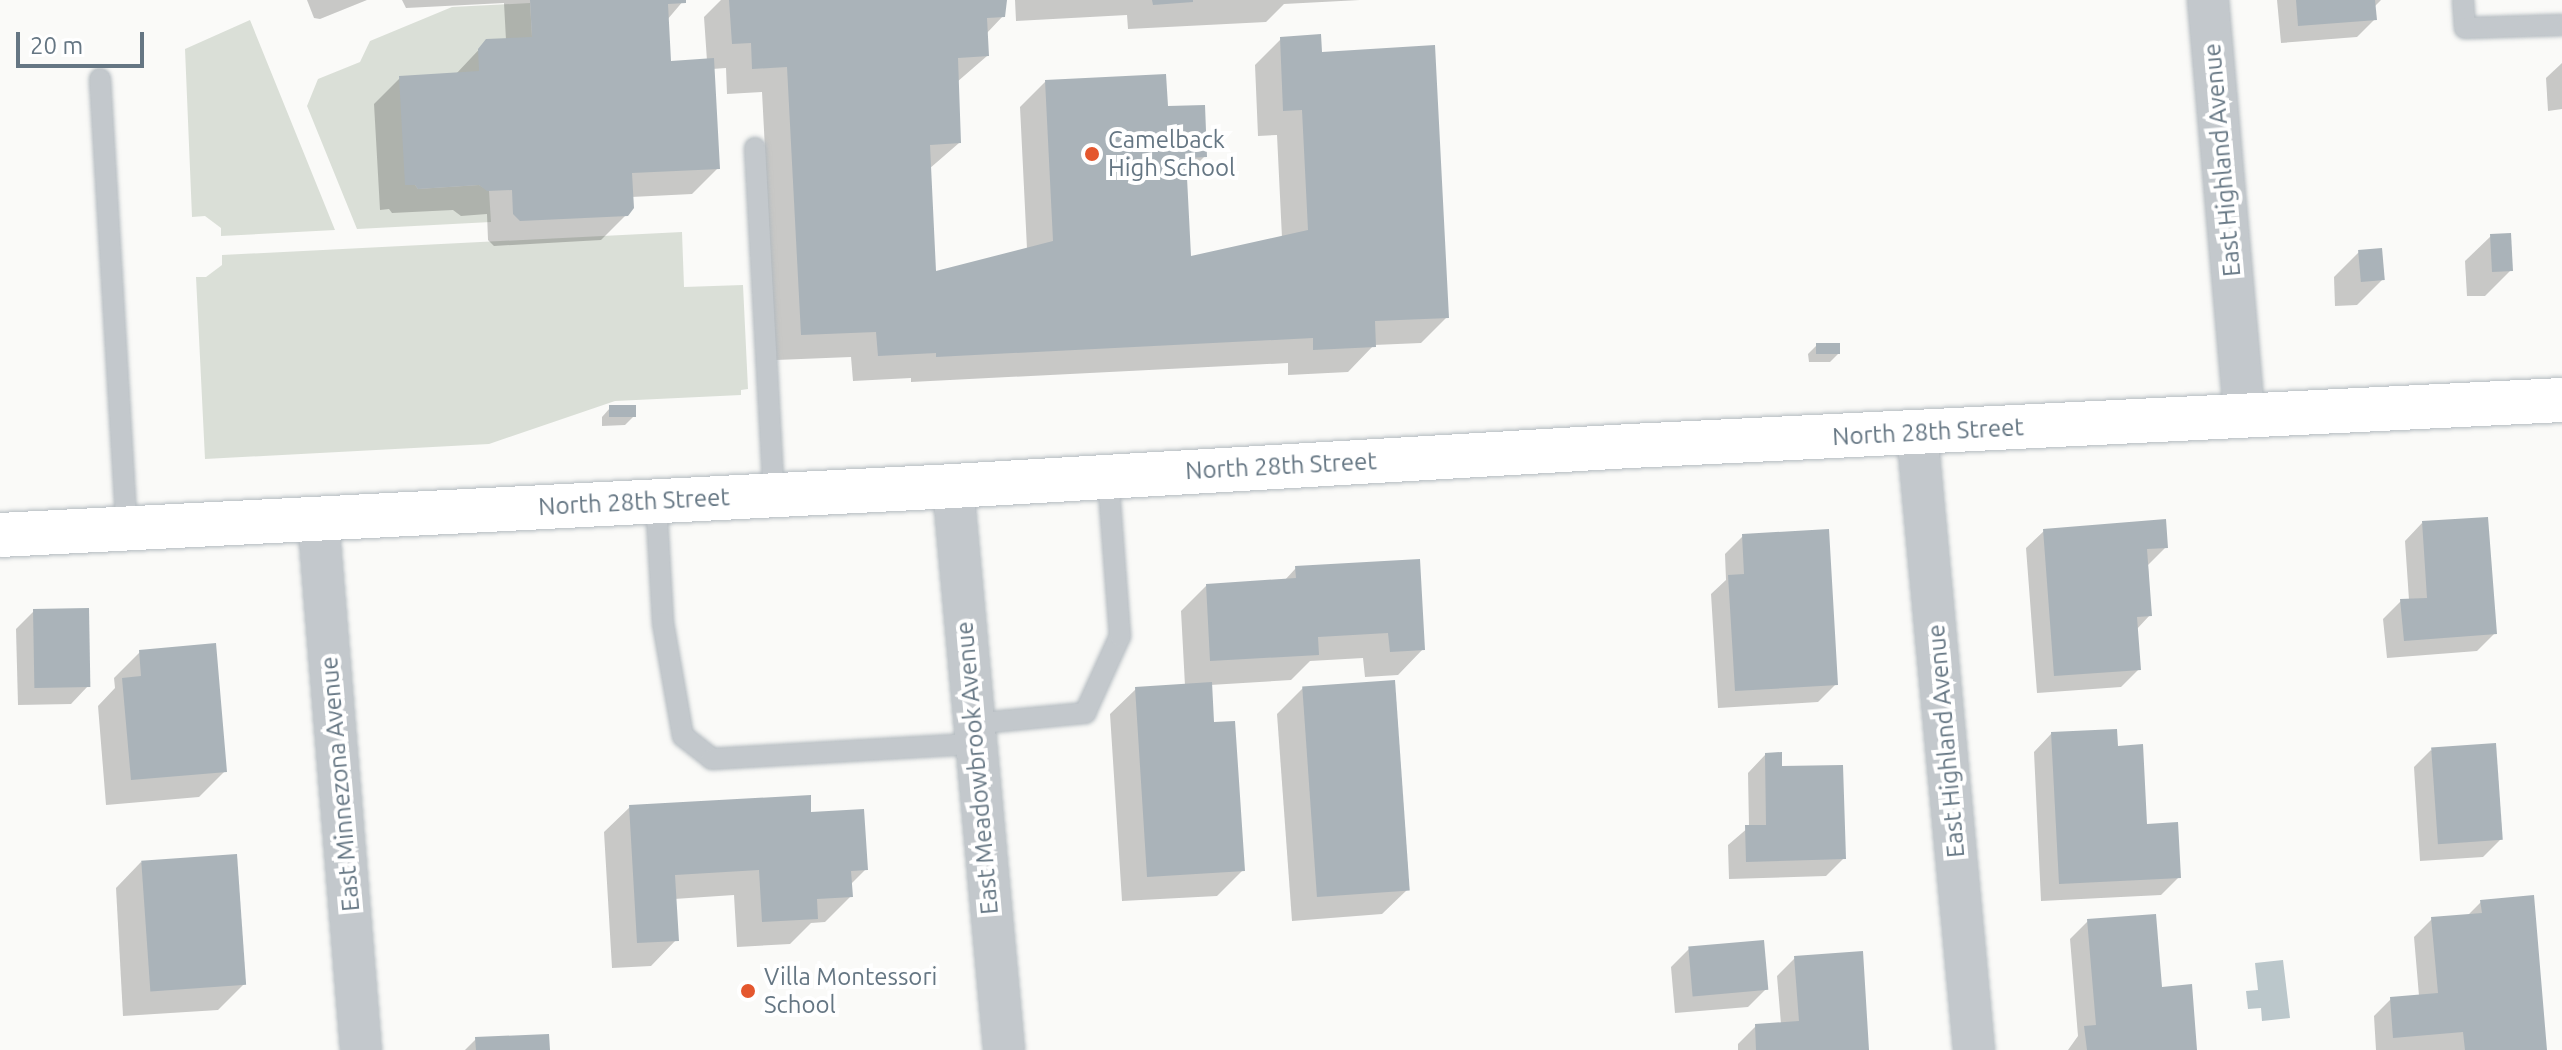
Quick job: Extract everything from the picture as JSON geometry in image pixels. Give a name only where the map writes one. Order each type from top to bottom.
[{"type":"street","name":"East Highland Avenue","points":[[2208,0],[2244,415]]},
{"type":"street","name":"North 28th Street","points":[[0,535],[953,486],[1108,474],[2562,400]]},
{"type":"street","name":"East Highland Avenue","points":[[1917,432],[1974,1050]]},
{"type":"street","name":"East Meadowbrook Avenue","points":[[953,486],[973,734],[1004,1050]]},
{"type":"street","name":"East Minnezona Avenue","points":[[318,517],[361,1050]]},
{"type":"lane","points":[[2463,0],[2465,28],[2562,25]]},
{"type":"lane","points":[[100,79],[127,529]]},
{"type":"lane","points":[[755,148],[774,495]]},
{"type":"lane","points":[[656,501],[663,623],[683,736],[712,759],[973,734],[1085,713],[1120,636],[1108,474]]},
{"type":"shaded area","points":[[530,3],[532,37],[479,71],[415,185],[418,189],[479,185],[489,191],[491,222],[357,229],[307,106],[318,79],[360,62],[370,41],[452,7]]},
{"type":"shaded area","points":[[250,20],[335,230],[221,236],[221,228],[205,216],[192,217],[185,49]]},
{"type":"shaded area","points":[[682,232],[684,287],[743,285],[748,389],[741,390],[741,395],[615,401],[489,444],[205,459],[196,277],[206,277],[222,265],[222,255]]},
{"type":"shaded area","points":[[2283,960],[2290,1018],[2262,1021],[2261,1008],[2248,1009],[2246,991],[2258,990],[2255,963]]},
{"type":"building","points":[[530,0],[686,0],[686,3],[668,4],[671,61],[714,58],[720,169],[632,173],[634,208],[628,216],[520,221],[513,214],[512,190],[487,191],[479,185],[418,189],[415,185],[405,185],[399,76],[479,71],[478,49],[486,39],[532,37]]},
{"type":"building","points":[[729,0],[1007,0],[1005,17],[987,18],[989,56],[958,58],[961,143],[930,145],[936,271],[1053,241],[1045,80],[1166,74],[1168,106],[1205,105],[1207,157],[1186,158],[1191,256],[1308,230],[1302,110],[1283,111],[1280,37],[1321,34],[1322,52],[1435,45],[1449,318],[1375,321],[1376,347],[1313,350],[1313,338],[936,357],[936,353],[878,356],[876,332],[801,335],[787,67],[752,69],[751,43],[732,44]]},
{"type":"building","points":[[1152,0],[1193,0],[1193,2],[1153,5]]},
{"type":"building","points":[[2296,0],[2375,0],[2377,20],[2298,26]]},
{"type":"building","points":[[2511,233],[2513,271],[2492,272],[2490,234]]},
{"type":"building","points":[[2382,248],[2385,280],[2361,282],[2358,250]]},
{"type":"building","points":[[1816,343],[1840,343],[1840,354],[1816,354]]},
{"type":"building","points":[[609,405],[636,405],[636,417],[609,417]]},
{"type":"building","points":[[2488,517],[2497,634],[2404,641],[2400,599],[2427,598],[2422,521]]},
{"type":"building","points":[[2166,519],[2168,548],[2147,549],[2152,616],[2137,617],[2141,670],[2054,676],[2043,529]]},
{"type":"building","points":[[1829,529],[1838,685],[1735,691],[1728,575],[1744,574],[1742,534]]},
{"type":"building","points":[[1420,559],[1425,650],[1390,652],[1388,633],[1318,637],[1319,655],[1210,661],[1206,584],[1296,578],[1295,566]]},
{"type":"building","points":[[89,608],[90,687],[34,688],[33,609]]},
{"type":"building","points":[[216,643],[227,772],[131,780],[122,678],[141,676],[139,650]]},
{"type":"building","points":[[1395,680],[1410,890],[1317,897],[1302,686]]},
{"type":"building","points":[[1212,682],[1214,722],[1235,721],[1245,871],[1147,877],[1135,687]]},
{"type":"building","points":[[2117,729],[2118,746],[2143,744],[2147,824],[2178,822],[2181,878],[2059,884],[2051,732]]},
{"type":"building","points":[[2496,743],[2503,840],[2438,844],[2431,748]]},
{"type":"building","points":[[1782,752],[1782,766],[1843,765],[1846,859],[1746,862],[1745,825],[1766,825],[1765,753]]},
{"type":"building","points":[[811,795],[811,812],[864,809],[868,870],[851,871],[853,897],[817,899],[818,919],[762,922],[759,870],[675,875],[679,941],[637,943],[629,805]]},
{"type":"building","points":[[237,854],[246,985],[150,991],[141,861]]},
{"type":"building","points":[[2534,895],[2547,1050],[2465,1050],[2463,1032],[2393,1038],[2390,997],[2438,993],[2431,917],[2482,913],[2480,900]]},
{"type":"building","points":[[2156,914],[2162,987],[2192,984],[2197,1050],[2087,1050],[2084,1026],[2096,1025],[2087,919]]},
{"type":"building","points":[[1764,940],[1768,990],[1693,996],[1688,947]]},
{"type":"building","points":[[1863,951],[1869,1050],[1756,1050],[1755,1024],[1799,1021],[1794,956]]},
{"type":"building","points":[[549,1034],[550,1050],[476,1050],[475,1037]]},
{"type":"place","name":"Camelback High School","points":[[1092,154]]},
{"type":"place","name":"Villa Montessori School","points":[[748,991]]}]
